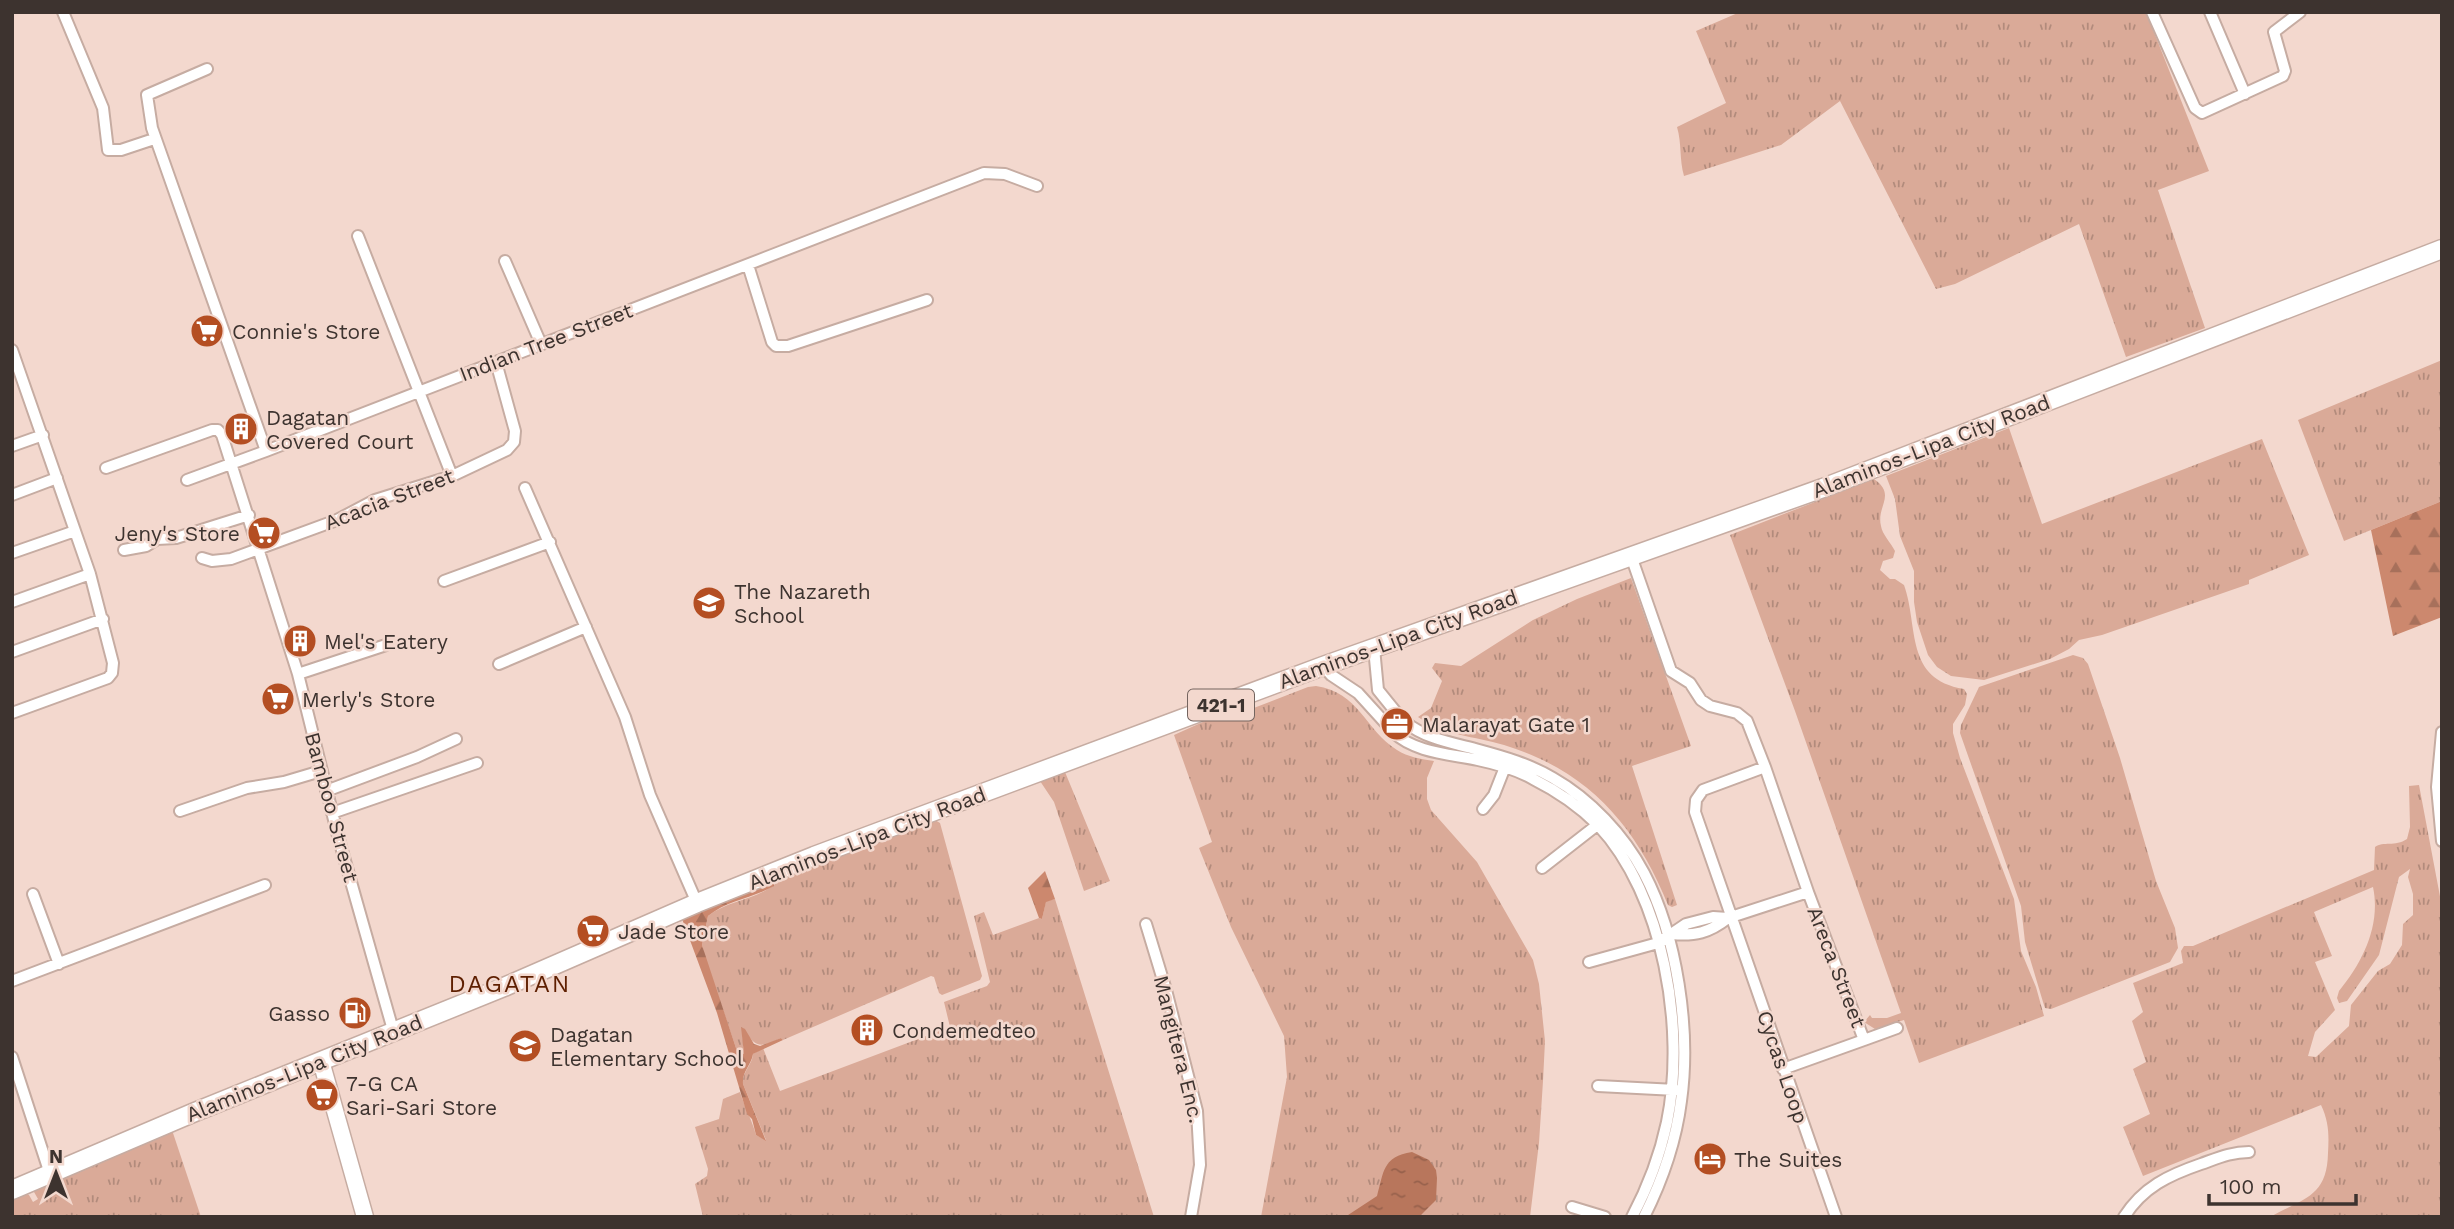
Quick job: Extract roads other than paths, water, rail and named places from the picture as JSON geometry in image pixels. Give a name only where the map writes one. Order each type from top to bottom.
[{"type":"main road","name":"Alaminos-Lipa City Road","points":[[12,1190],[827,851],[1323,666],[1823,488],[2442,249]]},
{"type":"street","points":[[63,12],[103,108],[108,150],[121,150],[154,139]]},
{"type":"street","points":[[2152,12],[2195,108],[2202,113],[2284,74],[2274,32],[2300,12]]},
{"type":"street","points":[[2210,12],[2245,94]]},
{"type":"street","points":[[207,69],[147,95],[154,139],[266,451]]},
{"type":"street","name":"Indian Tree Street","points":[[187,480],[984,173],[1005,174],[1037,186]]},
{"type":"street","points":[[358,236],[452,476]]},
{"type":"street","points":[[505,261],[541,344]]},
{"type":"street","points":[[748,265],[772,342],[776,346],[788,346],[927,300]]},
{"type":"street","points":[[12,351],[16,372],[43,435],[90,574],[113,663],[112,673],[108,678],[12,713]]},
{"type":"street","name":"Acacia Street","points":[[202,558],[222,561],[337,520],[384,496],[452,476],[507,450],[514,442],[515,431],[496,362]]},
{"type":"street","name":"Bamboo Street","points":[[106,468],[218,430],[222,435],[298,674],[326,791],[393,1030]]},
{"type":"street","points":[[12,446],[43,435]]},
{"type":"street","points":[[12,495],[57,478]]},
{"type":"street","points":[[525,488],[625,717],[650,795],[697,903]]},
{"type":"street","points":[[124,550],[146,545],[157,539],[176,538],[249,514]]},
{"type":"street","points":[[12,553],[75,531]]},
{"type":"street","points":[[444,581],[550,542]]},
{"type":"street","name":"Areca Street","points":[[1631,556],[1671,671],[1690,683],[1701,700],[1710,706],[1737,713],[1747,720],[1864,1040],[1783,1069]]},
{"type":"street","points":[[12,602],[90,574]]},
{"type":"street","points":[[12,653],[103,619]]},
{"type":"street","points":[[499,664],[586,627]]},
{"type":"street","points":[[298,674],[386,645]]},
{"type":"street","points":[[1374,648],[1378,690],[1398,715],[1435,739],[1507,762],[1601,822],[1637,883],[1652,920],[1666,938],[1677,1091],[1669,1155],[1644,1217]]},
{"type":"street","points":[[1323,666],[1331,675],[1358,693],[1405,741],[1426,749],[1507,762]]},
{"type":"street","points":[[1380,716],[1398,715]]},
{"type":"street","points":[[2442,732],[2437,787],[2442,841]]},
{"type":"street","points":[[326,791],[417,757],[456,739]]},
{"type":"street","points":[[1483,809],[1494,794],[1507,762]]},
{"type":"street","points":[[332,813],[477,763]]},
{"type":"street","name":"Cycas Loop","points":[[1765,767],[1703,790],[1696,800],[1695,812],[1836,1217]]},
{"type":"street","points":[[180,811],[247,788],[284,782],[321,771]]},
{"type":"street","points":[[1542,868],[1601,822]]},
{"type":"street","points":[[12,981],[265,885]]},
{"type":"street","name":"Areca Street","points":[[1730,918],[1808,892]]},
{"type":"street","points":[[33,894],[59,964]]},
{"type":"street","points":[[1589,962],[1666,938],[1689,936],[1717,928],[1730,918]]},
{"type":"street","name":"Mangitera Enc.","points":[[1146,925],[1197,1111],[1200,1165],[1191,1217]]},
{"type":"street","points":[[1864,1040],[1897,1028]]},
{"type":"street","points":[[12,1057],[50,1174]]},
{"type":"street","points":[[321,1061],[365,1217]]},
{"type":"street","points":[[1598,1086],[1677,1091]]},
{"type":"street","points":[[1632,1217],[1657,1158],[1677,1091]]},
{"type":"street","points":[[2124,1217],[2145,1191],[2167,1176],[2234,1152],[2249,1152]]},
{"type":"street","points":[[1572,1207],[1605,1217]]},
{"type":"water","points":[[1412,1152],[1429,1160],[1436,1170],[1437,1178],[1436,1200],[1419,1217],[1345,1217],[1377,1196],[1383,1173],[1390,1162],[1402,1154]]},
{"type":"place","name":"Connie's Store","points":[[207,331]]},
{"type":"place","name":"Dagatan Covered Court","points":[[241,429]]},
{"type":"place","name":"Jeny's Store","points":[[264,533]]},
{"type":"place","name":"The Nazareth School","points":[[709,603]]},
{"type":"place","name":"Mel's Eatery","points":[[300,641]]},
{"type":"place","name":"Merly's Store","points":[[278,699]]},
{"type":"place","name":"Malarayat Gate 1","points":[[1397,724]]},
{"type":"place","name":"Jade Store","points":[[593,931]]},
{"type":"place","name":"Gasso","points":[[355,1013]]},
{"type":"place","name":"Condemedteo","points":[[867,1030]]},
{"type":"place","name":"Dagatan Elementary School","points":[[525,1046]]},
{"type":"place","name":"7-G CA Sari-Sari Store","points":[[322,1095]]},
{"type":"place","name":"The Suites","points":[[1710,1159]]},
{"type":"district","name":"DAGATAN","points":[[510,984]]}]
